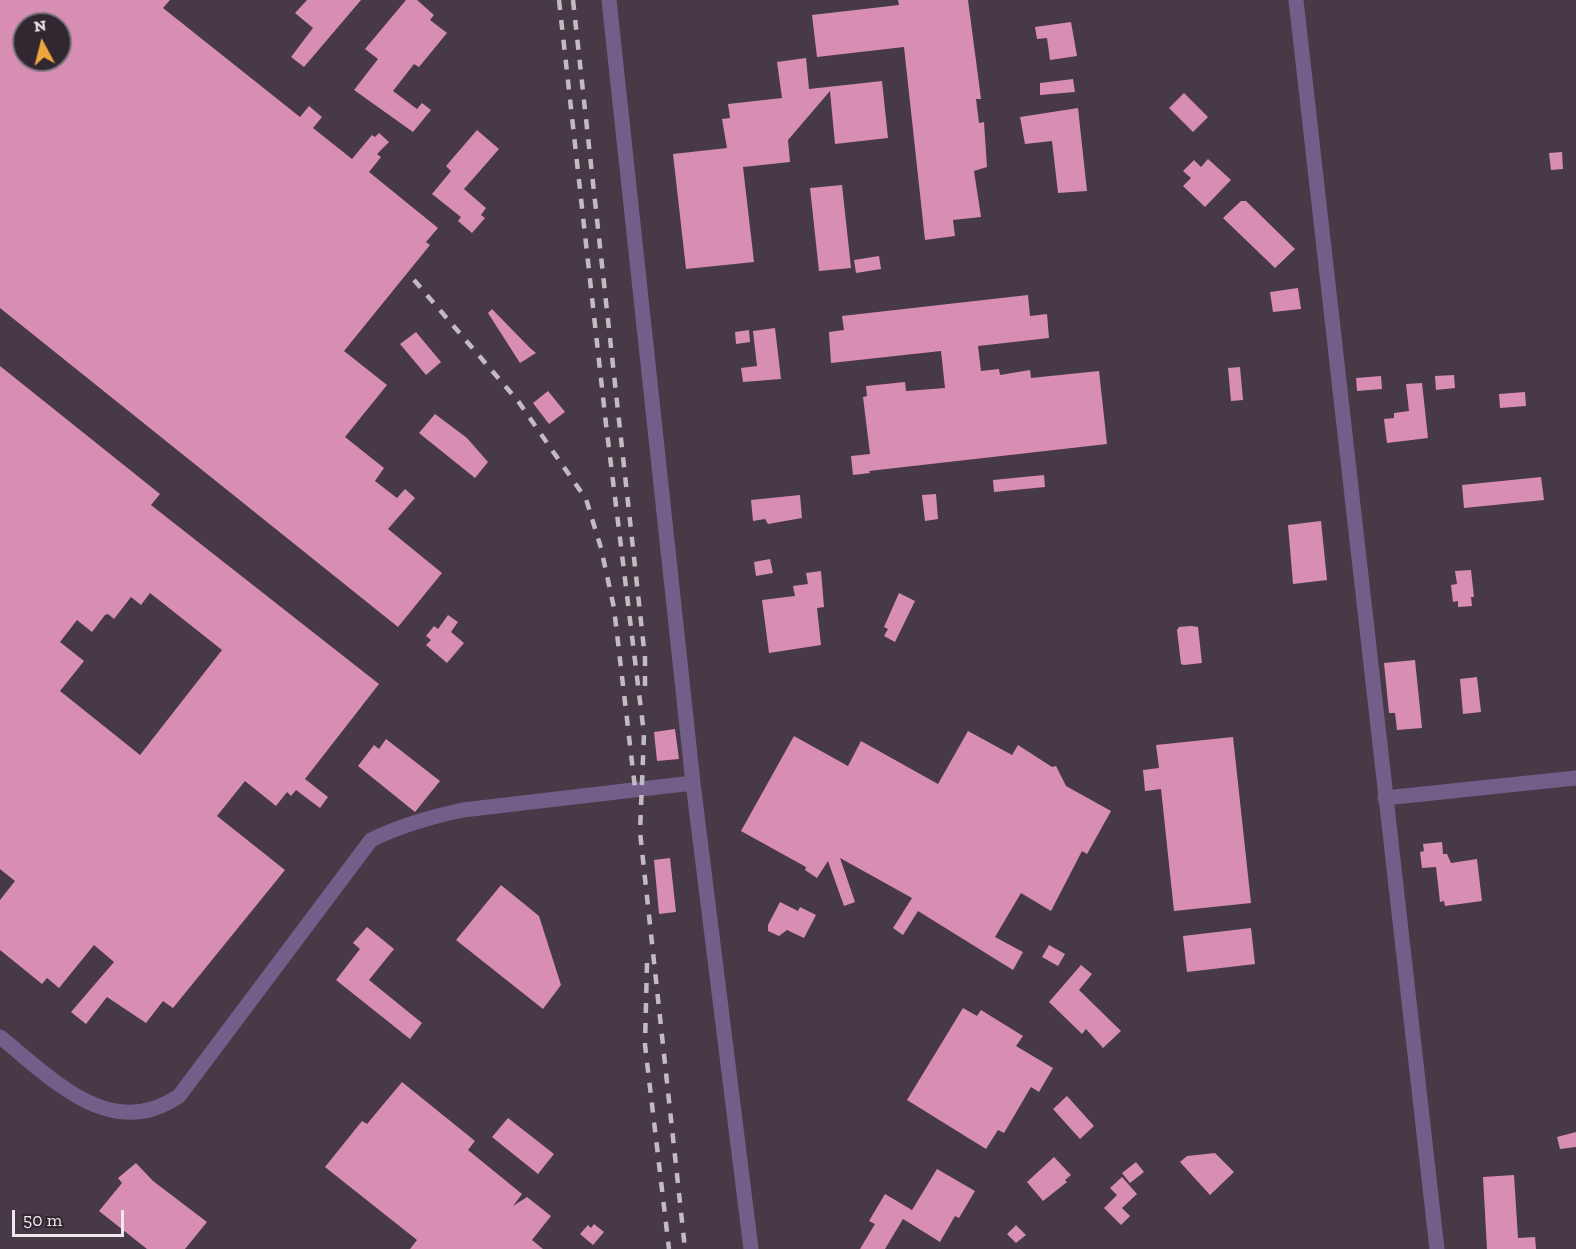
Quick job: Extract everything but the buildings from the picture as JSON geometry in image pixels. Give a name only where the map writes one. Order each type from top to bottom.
[{"type":"lane","points":[[609,0],[693,783],[751,1249]]},
{"type":"lane","points":[[1296,0],[1437,1249]]},
{"type":"lane","points":[[1385,798],[1576,778]]},
{"type":"lane","points":[[0,1038],[85,1103],[102,1110],[118,1112],[162,1107],[179,1096],[371,840],[394,828],[426,817],[463,810],[693,783]]},
{"type":"shaded area","points":[[0,0],[1576,0],[1576,1249],[0,1249]]},
{"type":"railway","points":[[559,0],[606,424],[644,734],[640,832],[685,1249]]},
{"type":"railway","points":[[573,0],[645,658],[645,686]]},
{"type":"railway","points":[[414,280],[518,401],[586,499],[601,548],[614,608],[635,788]]},
{"type":"railway","points":[[647,963],[645,1045],[669,1249]]}]
